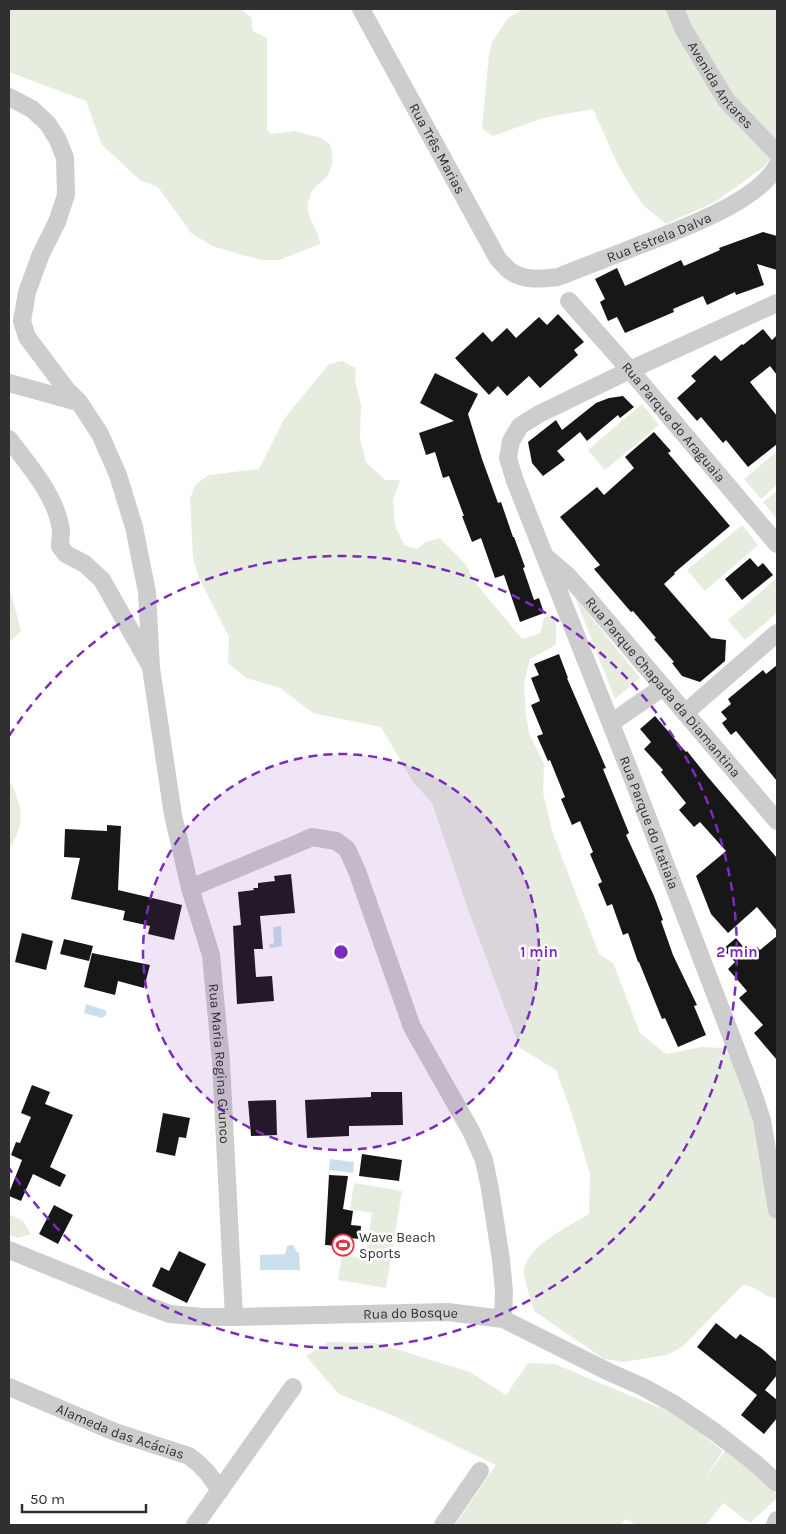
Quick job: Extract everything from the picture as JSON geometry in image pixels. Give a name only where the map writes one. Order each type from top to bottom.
[{"type":"street","name":"Rua Três Marias","points":[[361,9],[498,259],[510,271],[525,277]]},
{"type":"street","name":"Avenida Antares","points":[[675,9],[684,30],[726,100],[777,153]]},
{"type":"street","points":[[9,98],[32,110],[48,124],[58,140],[65,158],[66,195],[27,292],[22,321],[27,338],[66,389],[79,402],[100,434],[118,475],[134,527],[147,592],[151,668]]},
{"type":"street","name":"Rua Estrela Dalva","points":[[525,277],[542,279],[558,277],[690,226],[744,198],[772,175],[777,166]]},
{"type":"street","name":"Rua Parque do Araguaia","points":[[569,300],[777,544]]},
{"type":"street","points":[[630,370],[777,303]]},
{"type":"street","name":"Rua Parque do Itatiaia","points":[[630,370],[539,414],[520,426],[511,441],[508,458],[515,481],[611,723],[753,1092],[769,1118],[777,1210]]},
{"type":"street","points":[[9,382],[79,402]]},
{"type":"street","points":[[9,439],[41,482],[54,505],[61,531],[60,546],[66,554],[85,564],[102,580],[151,668]]},
{"type":"street","name":"Rua Parque Chapada da Diamantina","points":[[546,558],[567,575],[586,596],[777,821]]},
{"type":"street","points":[[686,712],[777,633]]},
{"type":"street","name":"Rua Maria Regina Giunco","points":[[151,668],[174,815],[190,888],[211,955],[217,1008],[234,1317]]},
{"type":"street","points":[[611,723],[663,688]]},
{"type":"street","points":[[190,888],[312,837],[336,841],[347,849],[357,872],[412,1027],[471,1131],[484,1160],[501,1260],[504,1291],[503,1319]]},
{"type":"street","name":"Rua do Bosque","points":[[9,1250],[170,1314],[234,1317],[448,1312],[503,1319],[674,1404],[729,1442],[777,1483]]},
{"type":"street","name":"Alameda das Acácias","points":[[9,1387],[116,1432],[189,1456],[210,1474],[220,1491]]},
{"type":"street","points":[[195,1525],[293,1387]]},
{"type":"street","points":[[443,1525],[480,1471]]},
{"type":"street","points":[[775,1525],[777,1520]]},
{"type":"green space","points":[[9,9],[241,9],[251,17],[253,31],[267,38],[267,131],[272,134],[295,131],[321,138],[330,144],[332,160],[330,171],[312,191],[308,205],[308,211],[320,244],[279,260],[261,260],[214,247],[191,233],[158,187],[140,180],[102,145],[86,101],[9,72]]},
{"type":"green space","points":[[524,9],[777,9],[777,153],[761,169],[715,202],[666,224],[644,206],[634,192],[617,163],[593,109],[543,118],[493,136],[482,128],[492,42],[508,18]]},
{"type":"green space","points":[[342,361],[356,368],[355,380],[361,405],[360,438],[366,462],[385,480],[400,480],[393,500],[395,525],[404,545],[417,549],[426,542],[440,538],[467,566],[473,580],[522,639],[540,633],[544,618],[549,614],[556,620],[556,645],[530,659],[524,683],[526,715],[529,733],[544,764],[543,792],[552,831],[599,954],[613,963],[640,1033],[666,1054],[701,1047],[724,1048],[735,1067],[764,1151],[777,1226],[777,1298],[743,1285],[682,1347],[667,1355],[624,1362],[604,1359],[534,1311],[524,1272],[528,1260],[551,1237],[589,1214],[590,1174],[572,1114],[556,1070],[520,1048],[468,909],[432,803],[413,782],[381,727],[313,713],[280,688],[246,678],[228,663],[229,637],[198,576],[193,557],[190,498],[196,484],[209,475],[259,469],[284,419],[329,364]]},
{"type":"green space","points":[[642,404],[659,425],[605,470],[588,450]]},
{"type":"green space","points":[[777,451],[777,485],[761,499],[744,479]]},
{"type":"green space","points":[[777,491],[777,519],[763,502]]},
{"type":"green space","points":[[742,525],[758,545],[705,591],[687,570]]},
{"type":"green space","points":[[777,578],[777,613],[745,640],[728,620]]},
{"type":"green space","points":[[9,586],[21,631],[9,643]]},
{"type":"green space","points":[[575,597],[640,678],[615,699]]},
{"type":"green space","points":[[9,779],[21,814],[18,830],[9,850]]},
{"type":"green space","points":[[354,1183],[402,1191],[386,1288],[338,1280],[342,1255],[368,1259],[365,1258],[372,1213],[350,1209]]},
{"type":"green space","points":[[9,1214],[23,1221],[31,1234],[18,1238],[9,1235]]},
{"type":"green space","points":[[328,1342],[376,1343],[470,1372],[506,1395],[528,1363],[555,1364],[679,1416],[723,1451],[701,1485],[725,1451],[759,1477],[777,1495],[777,1498],[750,1523],[723,1503],[706,1525],[637,1525],[625,1519],[621,1525],[455,1525],[496,1465],[394,1416],[339,1394],[306,1356]]},
{"type":"water","points":[[281,926],[282,946],[270,948],[269,944],[274,943],[273,927]]},
{"type":"water","points":[[86,1004],[105,1010],[107,1014],[102,1018],[84,1013]]},
{"type":"water","points":[[330,1159],[354,1162],[353,1173],[329,1170]]},
{"type":"water","points":[[293,1245],[297,1252],[299,1252],[300,1270],[260,1270],[260,1255],[285,1254],[287,1246]]},
{"type":"building","points":[[763,232],[777,236],[777,270],[757,264],[764,285],[736,295],[735,292],[707,305],[703,296],[673,309],[674,312],[625,333],[617,317],[608,321],[600,302],[605,299],[595,279],[617,268],[625,286],[681,260],[684,266],[720,250],[719,248]]},
{"type":"building","points":[[558,314],[584,342],[574,350],[578,355],[540,388],[529,376],[507,396],[498,386],[489,395],[455,358],[483,332],[492,342],[507,328],[516,338],[539,317],[547,325]]},
{"type":"building","points":[[763,329],[772,340],[777,335],[777,375],[770,366],[750,382],[777,416],[777,444],[748,467],[726,440],[723,443],[701,417],[697,421],[677,398],[696,381],[691,376],[715,355],[721,361]]},
{"type":"building","points":[[435,373],[478,394],[468,414],[498,503],[501,502],[525,567],[523,568],[534,600],[539,598],[544,613],[520,622],[504,575],[495,578],[481,538],[472,542],[449,476],[443,478],[435,452],[426,455],[419,433],[454,421],[420,403]]},
{"type":"building","points":[[623,396],[634,407],[620,418],[618,415],[587,441],[580,432],[557,451],[565,460],[543,476],[532,463],[528,442],[556,420],[562,430],[596,403],[609,398]]},
{"type":"building","points":[[654,432],[671,451],[668,453],[730,526],[674,573],[664,584],[711,638],[726,640],[725,661],[700,682],[682,676],[672,663],[674,662],[654,639],[656,638],[594,569],[600,565],[560,517],[597,487],[604,495],[634,468],[625,457]]},
{"type":"building","points":[[750,558],[758,567],[763,563],[773,575],[742,600],[725,579]]},
{"type":"building","points":[[559,654],[567,678],[606,768],[603,769],[629,833],[626,835],[654,896],[673,955],[697,1005],[694,1006],[706,1035],[678,1047],[665,1018],[662,1019],[628,933],[623,935],[612,904],[607,906],[598,884],[602,882],[590,854],[593,852],[580,821],[572,825],[561,799],[565,797],[550,760],[548,761],[537,736],[543,734],[531,705],[540,701],[531,678],[539,675],[534,664]]},
{"type":"building","points":[[777,665],[777,781],[736,731],[731,735],[722,723],[727,719],[721,712],[731,704],[728,699],[763,670],[766,674]]},
{"type":"building","points":[[655,716],[777,858],[777,931],[757,907],[728,933],[711,914],[696,876],[726,851],[700,822],[694,827],[679,810],[686,803],[661,772],[663,770],[644,749],[651,742],[640,729]]},
{"type":"building","points":[[107,825],[121,826],[118,890],[182,905],[174,940],[148,934],[150,926],[123,920],[125,911],[71,899],[80,858],[64,857],[65,829],[107,831]]},
{"type":"building","points":[[291,874],[295,913],[260,916],[263,949],[254,949],[256,977],[272,976],[274,1001],[237,1004],[233,926],[241,925],[238,892],[254,890],[253,888],[258,888],[258,883],[275,881],[274,876]]},
{"type":"building","points":[[22,933],[53,941],[46,970],[15,962]]},
{"type":"building","points":[[777,936],[777,1060],[754,1033],[763,1025],[739,998],[747,991],[728,969],[735,962],[723,949],[736,938],[749,954],[757,947],[760,950]]},
{"type":"building","points":[[64,939],[93,946],[89,961],[60,954]]},
{"type":"building","points":[[92,953],[150,965],[144,988],[118,981],[115,995],[84,987]]},
{"type":"building","points":[[32,1085],[50,1092],[45,1104],[73,1115],[50,1167],[66,1175],[60,1187],[33,1174],[21,1201],[9,1196],[22,1160],[11,1155],[16,1142],[20,1143],[31,1117],[21,1113]]},
{"type":"building","points":[[371,1092],[402,1092],[403,1125],[349,1126],[349,1136],[307,1138],[305,1100],[371,1097]]},
{"type":"building","points":[[276,1100],[277,1135],[251,1136],[248,1101]]},
{"type":"building","points":[[163,1113],[190,1118],[186,1138],[179,1137],[175,1156],[156,1152]]},
{"type":"building","points":[[362,1154],[402,1160],[399,1181],[359,1176]]},
{"type":"building","points":[[329,1175],[348,1176],[343,1209],[353,1211],[351,1225],[361,1226],[360,1239],[349,1238],[348,1247],[325,1245]]},
{"type":"building","points":[[54,1205],[73,1215],[58,1244],[39,1234]]},
{"type":"building","points":[[179,1251],[206,1264],[187,1303],[152,1286],[161,1267],[169,1271]]},
{"type":"building","points":[[716,1323],[736,1339],[740,1334],[777,1362],[777,1375],[765,1390],[777,1400],[777,1418],[764,1434],[741,1415],[757,1395],[697,1347]]},
{"type":"place","name":"Wave Beach Sports","points":[[343,1245]]}]
